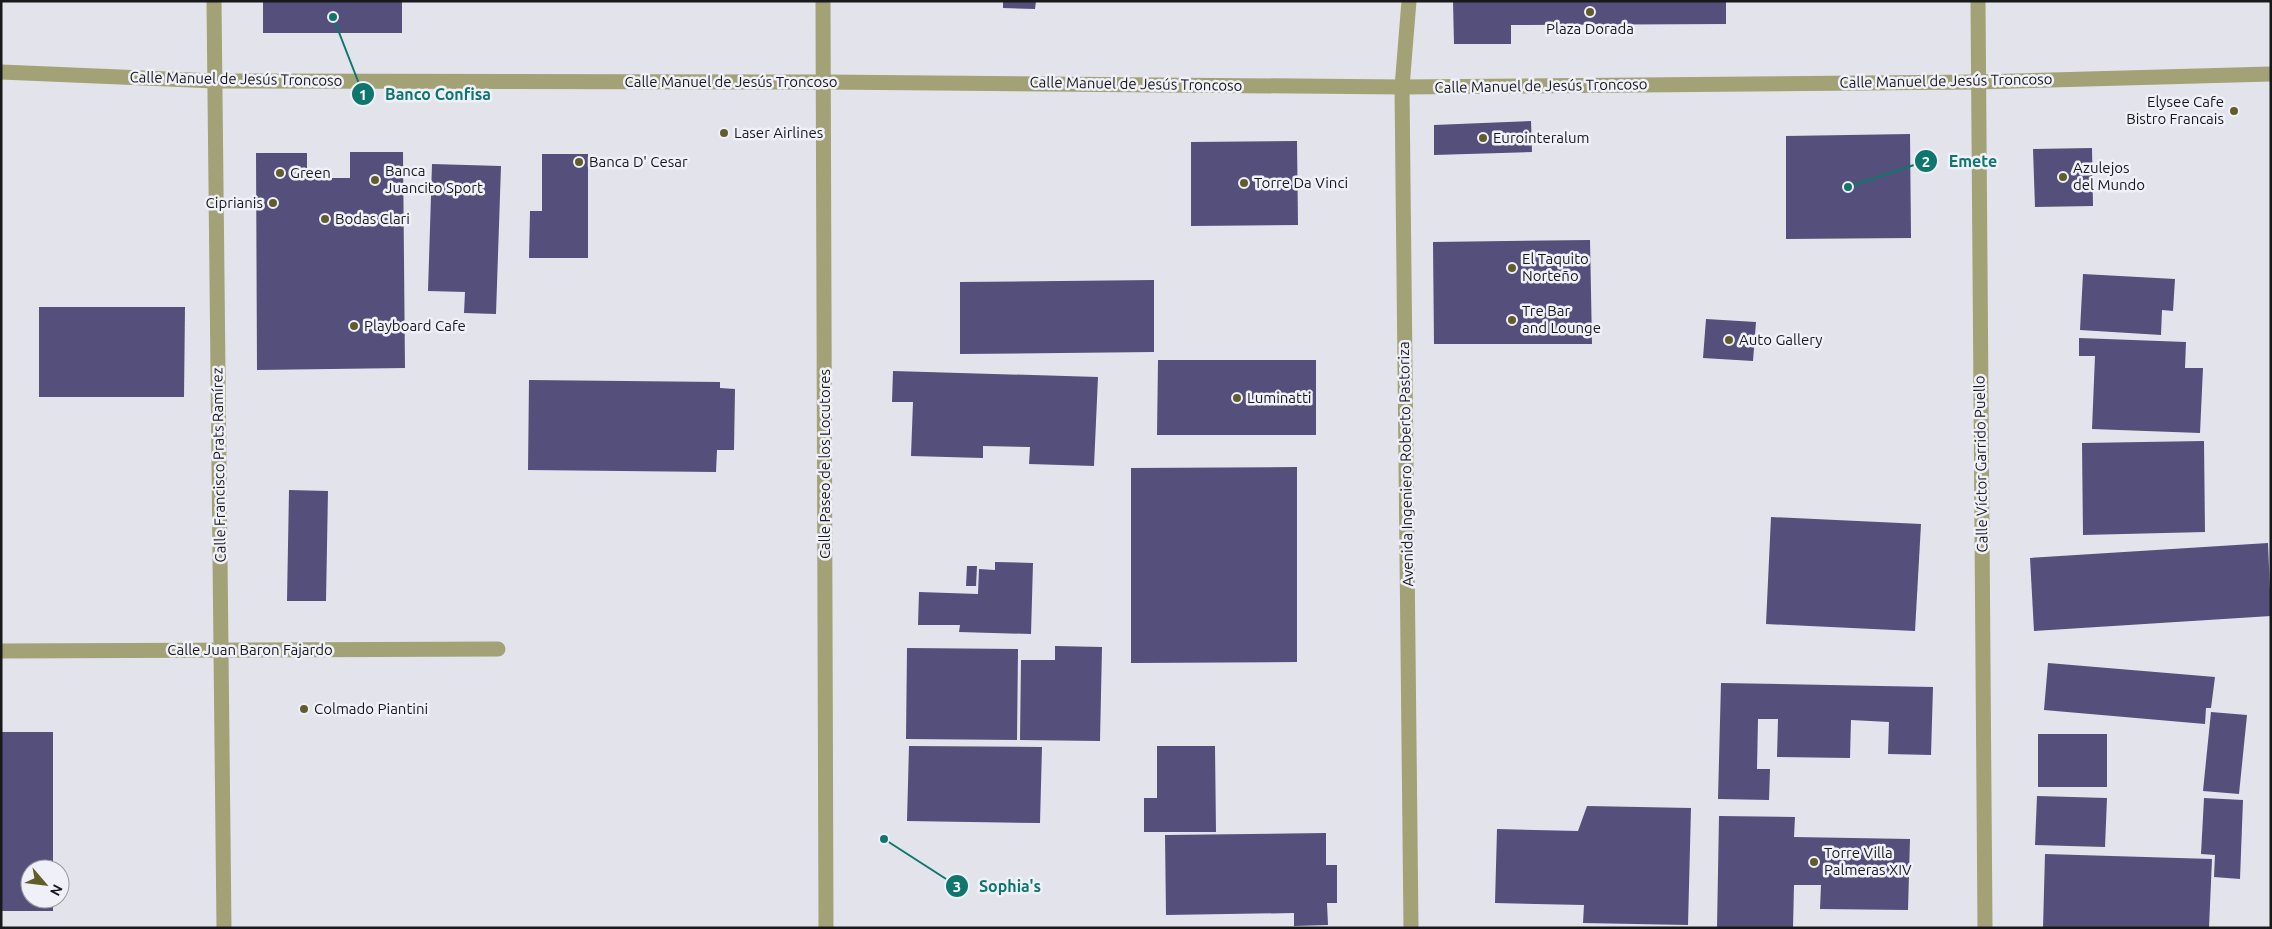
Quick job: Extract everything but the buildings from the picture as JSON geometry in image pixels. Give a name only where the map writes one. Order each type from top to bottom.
[{"type":"street","name":"Calle Francisco Prats Ramírez","points":[[214,1],[224,928]]},
{"type":"street","name":"Calle Paseo de los Locutores","points":[[823,1],[826,928]]},
{"type":"street","name":"Avenida Ingeniero Roberto Pastoriza","points":[[1409,1],[1402,87],[1411,928]]},
{"type":"street","name":"Calle Víctor Garrido Puello","points":[[1978,1],[1977,82],[1985,928]]},
{"type":"street","name":"Calle Manuel de Jesús Troncoso","points":[[1,72],[214,81],[824,82],[1402,87],[1977,82],[2271,74]]},
{"type":"street","name":"Calle Juan Baron Fajardo","points":[[1,651],[498,649]]},
{"type":"place","name":"Plaza Dorada","points":[[1590,12]]},
{"type":"place","name":"Banco Confisa","points":[[333,17]]},
{"type":"place","name":"Elysee Cafe Bistro Francais","points":[[2234,111]]},
{"type":"place","name":"Laser Airlines","points":[[724,133]]},
{"type":"place","name":"Eurointeralum","points":[[1483,138]]},
{"type":"place","name":"Banca D' Cesar","points":[[579,162]]},
{"type":"place","name":"Green","points":[[280,173]]},
{"type":"place","name":"Azulejos del Mundo","points":[[2063,177]]},
{"type":"place","name":"Banca Juancito Sport","points":[[375,180]]},
{"type":"place","name":"Torre Da Vinci","points":[[1244,183]]},
{"type":"place","name":"Emete","points":[[1848,187]]},
{"type":"place","name":"Ciprianis","points":[[273,203]]},
{"type":"place","name":"Bodas Clari","points":[[325,219]]},
{"type":"place","name":"El Taquito Norteño","points":[[1512,268]]},
{"type":"place","name":"Tre Bar and Lounge","points":[[1512,320]]},
{"type":"place","name":"Playboard Cafe","points":[[354,326]]},
{"type":"place","name":"Auto Gallery","points":[[1729,340]]},
{"type":"place","name":"Luminatti","points":[[1237,398]]},
{"type":"place","name":"Colmado Piantini","points":[[304,709]]},
{"type":"place","name":"Sophia's","points":[[884,839]]},
{"type":"place","name":"Torre Villa Palmeras XIV","points":[[1814,862]]}]
